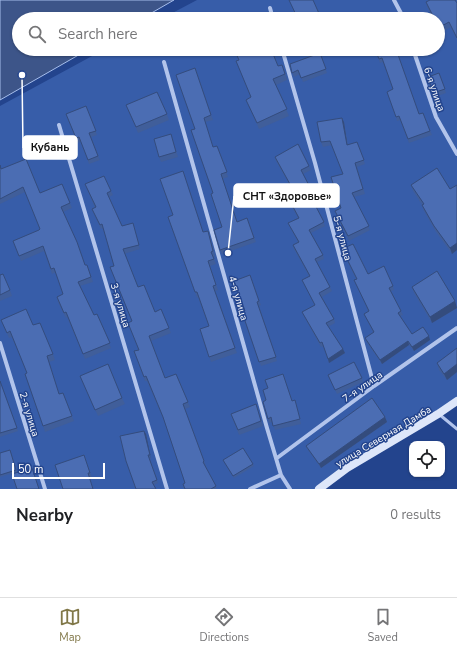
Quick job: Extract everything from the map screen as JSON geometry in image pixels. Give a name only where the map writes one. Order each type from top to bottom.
[{"type":"street","points":[[394,0],[400,12]]},
{"type":"street","points":[[270,8],[271,12]]},
{"type":"street","name":"5-я улица","points":[[284,56],[315,163],[374,386]]},
{"type":"street","name":"6-я улица","points":[[416,56],[436,117],[457,154]]},
{"type":"street","name":"4-я улица","points":[[164,62],[281,475],[290,489]]},
{"type":"street","name":"3-я улица","points":[[59,125],[167,489]]},
{"type":"street","name":"7-я улица","points":[[277,458],[374,386],[457,328]]},
{"type":"street","name":"2-я улица","points":[[0,343],[45,489]]},
{"type":"street","name":"улица Северная Дамба","points":[[319,489],[347,468],[438,414],[457,401]]},
{"type":"street","points":[[250,489],[281,475]]},
{"type":"lane","points":[[438,414],[457,429]]},
{"type":"shaded area","points":[[0,0],[174,0],[153,12],[12,12],[12,56],[77,56],[0,100]]},
{"type":"shaded area","points":[[197,0],[457,0],[457,401],[319,489],[0,489],[0,106],[92,56],[445,56],[445,12],[174,12]]},
{"type":"building","points":[[289,0],[313,0],[318,12],[295,12]]},
{"type":"building","points":[[430,0],[455,0],[457,3],[457,38],[449,22],[445,24],[445,12],[431,12],[426,2]]},
{"type":"building","points":[[237,56],[274,56],[278,66],[282,65],[285,74],[273,79],[287,109],[257,123],[246,100],[251,97],[236,61],[239,60]]},
{"type":"building","points":[[312,56],[321,56],[326,69],[301,78],[298,70],[292,73],[290,64]]},
{"type":"building","points":[[378,56],[398,56],[419,114],[423,113],[430,131],[408,139],[399,116],[396,117],[387,92],[393,89],[382,58],[379,59]]},
{"type":"building","points":[[195,68],[211,115],[204,118],[213,147],[217,146],[227,172],[221,174],[237,222],[247,218],[254,238],[220,250],[214,230],[222,227],[211,194],[213,193],[191,130],[195,129],[176,75]]},
{"type":"building","points":[[439,73],[445,89],[433,93],[428,77]]},
{"type":"building","points":[[157,92],[167,114],[136,127],[126,105]]},
{"type":"building","points":[[86,106],[96,131],[89,133],[98,156],[88,160],[79,137],[76,138],[66,114]]},
{"type":"building","points":[[342,118],[347,145],[357,142],[364,160],[355,163],[363,189],[352,193],[369,226],[348,236],[335,211],[341,208],[331,177],[343,174],[330,141],[321,142],[317,122]]},
{"type":"building","points":[[171,134],[176,152],[159,157],[154,139]]},
{"type":"building","points":[[298,144],[309,166],[301,170],[316,199],[313,201],[324,222],[309,230],[323,255],[315,259],[330,287],[319,293],[334,319],[326,323],[343,349],[328,359],[322,342],[320,343],[302,312],[315,305],[302,280],[310,276],[293,245],[299,242],[288,223],[299,218],[284,190],[291,186],[275,157]]},
{"type":"building","points":[[26,159],[40,193],[62,184],[70,203],[61,207],[91,277],[78,282],[94,315],[97,314],[110,343],[83,354],[66,312],[64,313],[57,297],[63,294],[54,268],[51,269],[43,246],[19,256],[13,241],[40,229],[23,187],[0,199],[0,165],[1,169]]},
{"type":"building","points":[[437,168],[450,189],[457,185],[457,243],[450,248],[434,226],[422,205],[424,204],[411,185]]},
{"type":"building","points":[[183,171],[203,232],[208,231],[213,251],[211,252],[214,259],[208,261],[216,285],[213,286],[235,348],[209,357],[200,329],[209,326],[168,217],[173,215],[160,179]]},
{"type":"building","points":[[104,176],[111,191],[107,193],[122,226],[133,223],[139,245],[123,249],[138,287],[144,285],[155,312],[161,309],[169,328],[149,336],[165,378],[176,374],[188,402],[183,404],[204,461],[203,462],[216,486],[211,489],[185,489],[183,484],[185,483],[163,417],[146,376],[144,377],[134,351],[139,350],[128,323],[132,321],[110,267],[114,266],[102,224],[100,225],[92,209],[96,207],[85,184]]},
{"type":"building","points":[[353,244],[368,274],[384,266],[393,286],[389,288],[401,311],[398,313],[412,334],[423,327],[429,336],[412,347],[408,341],[380,360],[365,338],[374,332],[364,314],[369,311],[354,280],[357,279],[342,249]]},
{"type":"building","points":[[437,271],[455,301],[430,317],[412,287]]},
{"type":"building","points":[[3,274],[10,290],[0,295],[0,275]]},
{"type":"building","points":[[250,275],[259,301],[257,302],[276,357],[259,362],[242,312],[245,311],[234,281]]},
{"type":"building","points":[[26,309],[33,325],[40,323],[53,354],[47,356],[59,394],[63,393],[72,416],[43,426],[25,374],[27,373],[10,331],[7,333],[1,320]]},
{"type":"building","points":[[457,348],[457,364],[444,374],[437,363]]},
{"type":"building","points":[[354,362],[362,378],[335,390],[328,375]]},
{"type":"building","points":[[108,364],[122,398],[95,410],[80,376]]},
{"type":"building","points":[[283,374],[292,401],[295,400],[300,419],[273,426],[271,417],[268,419],[263,402],[266,400],[263,390],[268,388],[265,380]]},
{"type":"building","points":[[0,381],[17,428],[0,433]]},
{"type":"building","points":[[372,398],[385,417],[319,464],[306,446]]},
{"type":"building","points":[[256,404],[261,421],[238,430],[231,414]]},
{"type":"building","points":[[144,431],[150,455],[148,455],[157,480],[152,482],[156,489],[136,489],[126,461],[120,436]]},
{"type":"building","points":[[243,448],[253,464],[233,476],[223,460]]},
{"type":"building","points":[[10,450],[16,470],[0,475],[0,453]]},
{"type":"building","points":[[84,455],[93,489],[63,489],[55,465]]},
{"type":"building","points":[[32,468],[39,489],[17,489],[12,474]]},
{"type":"place","name":"Кубань","points":[[22,75]]},
{"type":"place","name":"СНТ «Здоровье»","points":[[228,253]]}]
